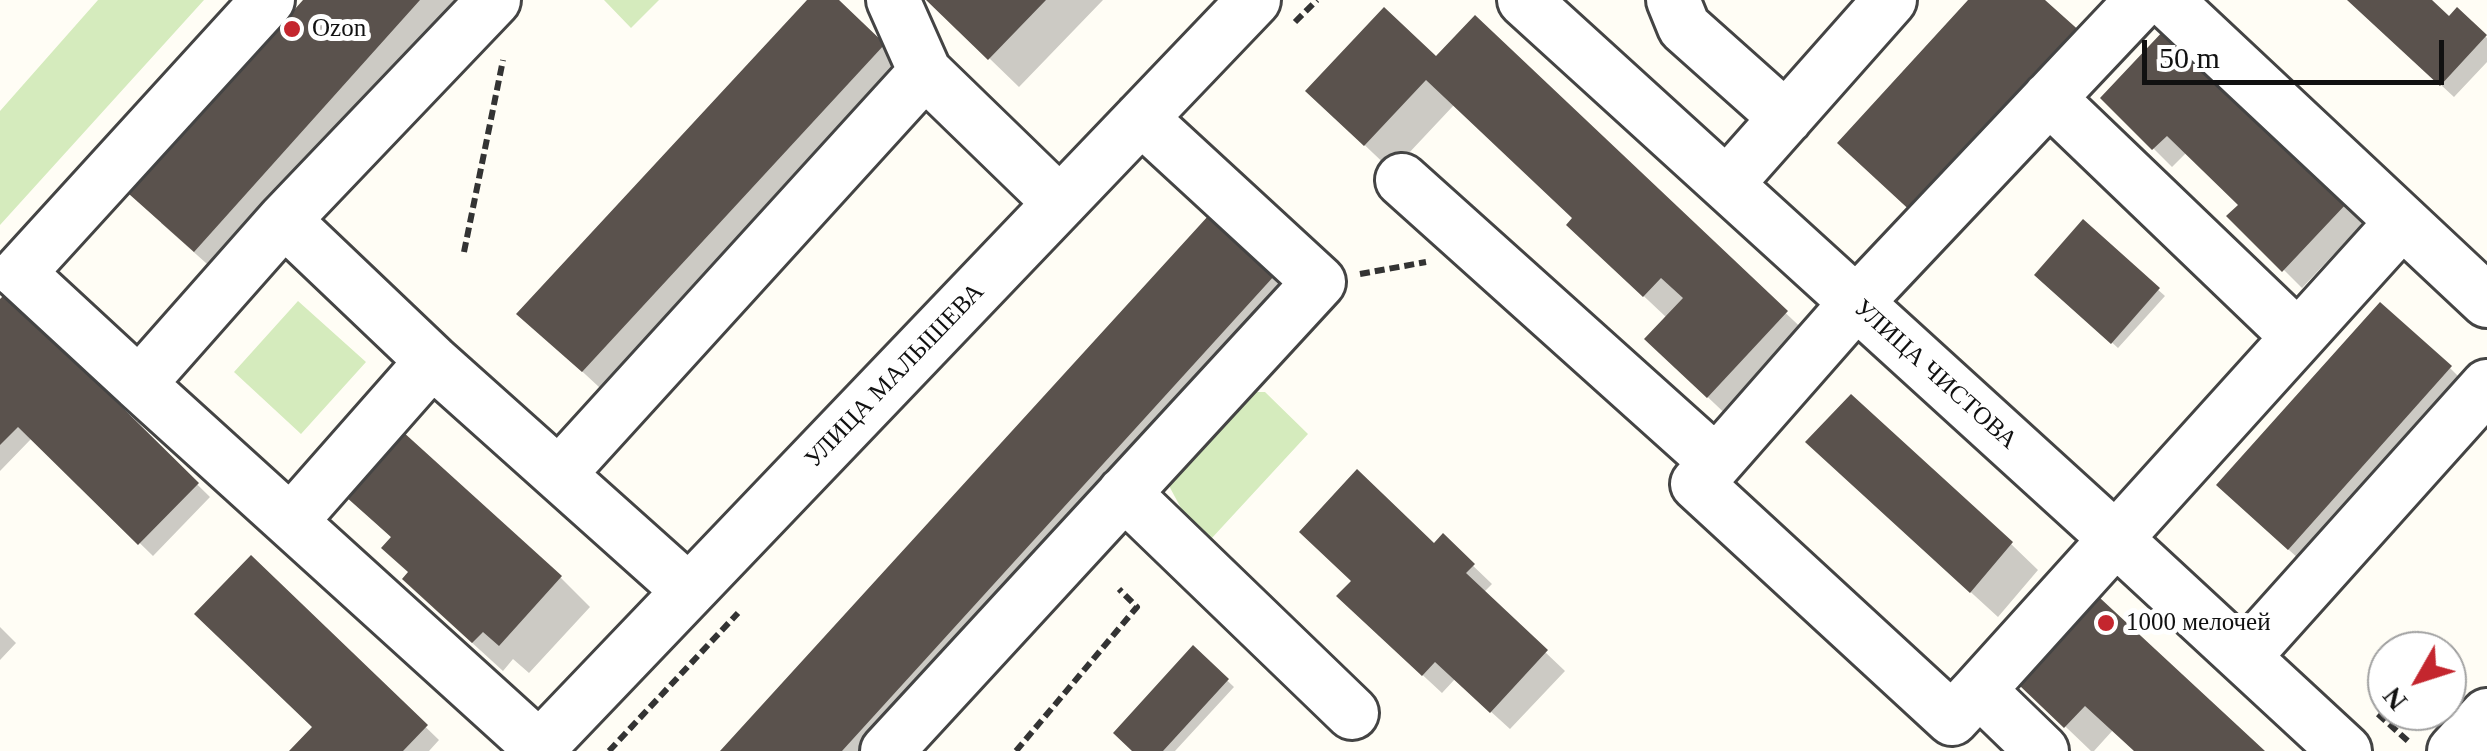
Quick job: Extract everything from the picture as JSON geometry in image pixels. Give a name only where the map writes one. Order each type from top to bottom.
[{"type":"street","points":[[268,0],[10,273],[138,384],[538,749]]},
{"type":"street","points":[[138,384],[284,220],[494,0]]},
{"type":"street","points":[[893,0],[925,72],[1060,203]]},
{"type":"street","name":"УЛИЦА МАЛЫШЕВА","points":[[538,749],[1254,0]]},
{"type":"street","name":"УЛИЦА ЧИСТОВА","points":[[1524,0],[2345,751]]},
{"type":"street","points":[[1673,0],[1684,27],[1786,118]]},
{"type":"street","points":[[1727,184],[1890,0]]},
{"type":"street","points":[[2042,751],[1959,720],[1697,484],[1856,303],[2142,0]]},
{"type":"street","points":[[2166,0],[2487,301]]},
{"type":"street","points":[[560,474],[925,72]]},
{"type":"street","points":[[2049,98],[2298,337]]},
{"type":"street","points":[[886,751],[1319,282],[1141,118]]},
{"type":"street","points":[[1402,180],[1716,462]]},
{"type":"street","points":[[284,220],[432,361],[689,591]]},
{"type":"street","points":[[1959,720],[2402,222]]},
{"type":"street","points":[[291,522],[432,361]]},
{"type":"street","points":[[2244,656],[2487,386]]},
{"type":"street","points":[[1124,493],[1352,713]]},
{"type":"street","points":[[2454,751],[2487,715]]},
{"type":"path","points":[[464,252],[504,58]]},
{"type":"path","points":[[1319,282],[1482,252]]},
{"type":"path","points":[[1016,751],[1137,607],[1119,589]]},
{"type":"green space","points":[[98,0],[204,0],[0,225],[0,111]]},
{"type":"green space","points":[[604,0],[659,0],[631,28]]},
{"type":"green space","points":[[298,301],[366,362],[301,434],[234,372]]},
{"type":"green space","points":[[1252,392],[1265,392],[1308,434],[1211,539],[1183,512],[1167,482]]},
{"type":"building","points":[[303,0],[420,0],[194,252],[129,194]]},
{"type":"building","points":[[807,0],[839,0],[885,44],[582,372],[516,314]]},
{"type":"building","points":[[926,0],[1046,0],[988,60]]},
{"type":"building","points":[[1968,0],[2045,0],[2083,34],[1916,216],[1837,143]]},
{"type":"building","points":[[2347,0],[2432,0],[2449,16],[2457,7],[2487,35],[2440,86]]},
{"type":"building","points":[[1384,7],[1436,56],[1475,15],[1788,311],[1707,398],[1644,339],[1683,298],[1661,278],[1643,297],[1566,225],[1572,218],[1426,80],[1364,146],[1305,91]]},
{"type":"building","points":[[2166,28],[2347,203],[2282,272],[2226,216],[2238,205],[2167,136],[2152,150],[2100,98]]},
{"type":"building","points":[[1209,215],[1275,275],[842,751],[720,751]]},
{"type":"building","points":[[2083,219],[2160,288],[2111,344],[2034,275]]},
{"type":"building","points":[[6,293],[199,483],[138,545],[18,427],[0,445],[0,299]]},
{"type":"building","points":[[2380,302],[2452,366],[2288,550],[2216,485]]},
{"type":"building","points":[[1851,394],[2013,542],[1970,593],[1805,442]]},
{"type":"building","points":[[402,431],[562,576],[499,646],[483,632],[472,643],[402,579],[408,572],[381,548],[391,537],[345,496]]},
{"type":"building","points":[[1357,469],[1434,543],[1443,533],[1475,564],[1466,573],[1548,650],[1490,713],[1435,662],[1422,676],[1336,596],[1351,581],[1299,532]]},
{"type":"building","points":[[251,555],[428,725],[403,751],[289,751],[312,727],[194,614]]},
{"type":"building","points":[[2100,598],[2265,751],[2134,751],[2085,706],[2064,728],[2019,685]]},
{"type":"building","points":[[1193,645],[1229,679],[1163,751],[1132,751],[1113,733]]},
{"type":"place","name":"Ozon","points":[[292,29]]},
{"type":"place","name":"1000 мелочей","points":[[2106,623]]}]
